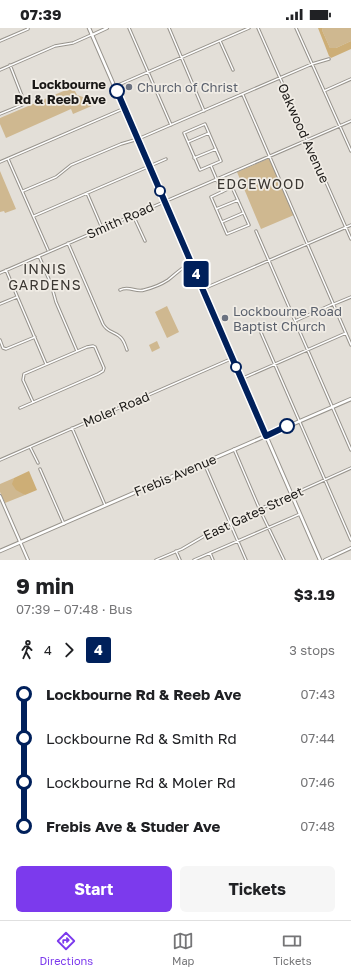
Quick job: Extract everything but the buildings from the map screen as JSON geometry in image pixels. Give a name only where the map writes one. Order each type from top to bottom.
[{"type":"main road","points":[[89,28],[320,560]]},
{"type":"main road","name":"Frebis Avenue","points":[[0,551],[351,399]]},
{"type":"street","points":[[0,41],[28,28]]},
{"type":"street","points":[[0,70],[57,45],[76,42],[108,28]]},
{"type":"street","points":[[129,28],[171,125]]},
{"type":"street","points":[[168,28],[204,111]]},
{"type":"street","points":[[115,87],[250,28]]},
{"type":"street","name":"Oakwood Avenue","points":[[258,28],[351,239]]},
{"type":"street","points":[[296,28],[351,151]]},
{"type":"street","points":[[220,41],[232,70]]},
{"type":"street","points":[[23,191],[56,177],[71,165],[243,95],[312,64],[329,59]]},
{"type":"street","points":[[0,114],[22,105],[24,101],[10,65]]},
{"type":"street","points":[[324,91],[351,79]]},
{"type":"street","points":[[243,95],[351,345]]},
{"type":"street","points":[[0,162],[124,108]]},
{"type":"street","name":"Smith Road","points":[[0,272],[351,121]]},
{"type":"street","points":[[205,124],[209,133],[221,161],[200,170],[184,133],[205,124]]},
{"type":"street","points":[[188,142],[209,133]]},
{"type":"street","points":[[194,158],[216,149]]},
{"type":"street","points":[[8,159],[49,251]]},
{"type":"street","points":[[34,216],[166,159]]},
{"type":"street","points":[[211,166],[222,192]]},
{"type":"street","points":[[232,188],[249,225],[227,234],[211,197],[222,192],[232,188]]},
{"type":"street","points":[[87,193],[102,228]]},
{"type":"street","points":[[216,209],[238,200]]},
{"type":"street","points":[[222,222],[243,213]]},
{"type":"street","points":[[133,215],[145,241]]},
{"type":"street","points":[[203,289],[351,226]]},
{"type":"street","points":[[256,231],[351,450]]},
{"type":"street","points":[[68,243],[103,324],[107,330],[122,338],[128,350]]},
{"type":"street","points":[[38,256],[51,284],[56,302],[77,351]]},
{"type":"street","points":[[120,290],[127,288],[139,291],[146,290],[169,279],[178,270],[191,262]]},
{"type":"street","points":[[6,270],[47,365]]},
{"type":"street","points":[[0,304],[17,297]]},
{"type":"street","points":[[295,321],[351,297]]},
{"type":"street","points":[[259,328],[351,540]]},
{"type":"street","points":[[242,378],[346,333]]},
{"type":"street","points":[[0,340],[5,348],[8,348],[35,337]]},
{"type":"street","points":[[20,408],[103,371],[103,366],[93,346],[77,351],[24,374],[23,380],[33,402]]},
{"type":"street","name":"Moler Road","points":[[0,460],[233,358]]},
{"type":"street","points":[[72,428],[105,505]]},
{"type":"street","points":[[30,447],[38,463]]},
{"type":"street","points":[[234,449],[260,510],[284,560]]},
{"type":"street","points":[[204,463],[246,560]]},
{"type":"street","name":"East Gates Street","points":[[156,560],[230,523],[351,468]]},
{"type":"street","points":[[40,469],[64,524]]},
{"type":"street","points":[[0,496],[28,560]]},
{"type":"street","points":[[194,560],[300,514]]},
{"type":"street","points":[[325,560],[351,548]]},
{"type":"street","points":[[176,551],[180,560]]},
{"type":"street","points":[[210,553],[213,560]]},
{"type":"shaded area","points":[[318,28],[323,28],[322,30],[330,48],[336,48],[351,41],[351,49],[331,58]]},
{"type":"shaded area","points":[[323,28],[351,28],[351,41],[336,48],[330,48],[322,30]]},
{"type":"shaded area","points":[[73,87],[77,95],[92,100],[94,105],[73,114],[71,109],[6,138],[0,124],[0,118]]},
{"type":"shaded area","points":[[270,158],[294,215],[261,229],[237,172]]},
{"type":"shaded area","points":[[0,171],[16,209],[5,213],[4,211],[0,212]]},
{"type":"shaded area","points":[[167,306],[179,332],[167,338],[155,312]]},
{"type":"shaded area","points":[[157,341],[160,348],[152,352],[149,345]]},
{"type":"shaded area","points":[[29,471],[37,490],[25,495],[16,490],[12,484],[14,478]]},
{"type":"shaded area","points":[[14,478],[13,484],[25,495],[5,503],[0,492],[0,484]]},
{"type":"bus line","name":"4","points":[[117,91],[266,436],[287,426]]},
{"type":"place","name":"Church of Christ","points":[[129,87]]},
{"type":"place","name":"Lockbourne Rd & Reeb Ave","points":[[117,91]]},
{"type":"place","name":"Lockbourne Road Baptist Church","points":[[225,318]]},
{"type":"district","name":"EDGEWOOD","points":[[261,184]]},
{"type":"district","name":"INNIS GARDENS","points":[[45,278]]}]
